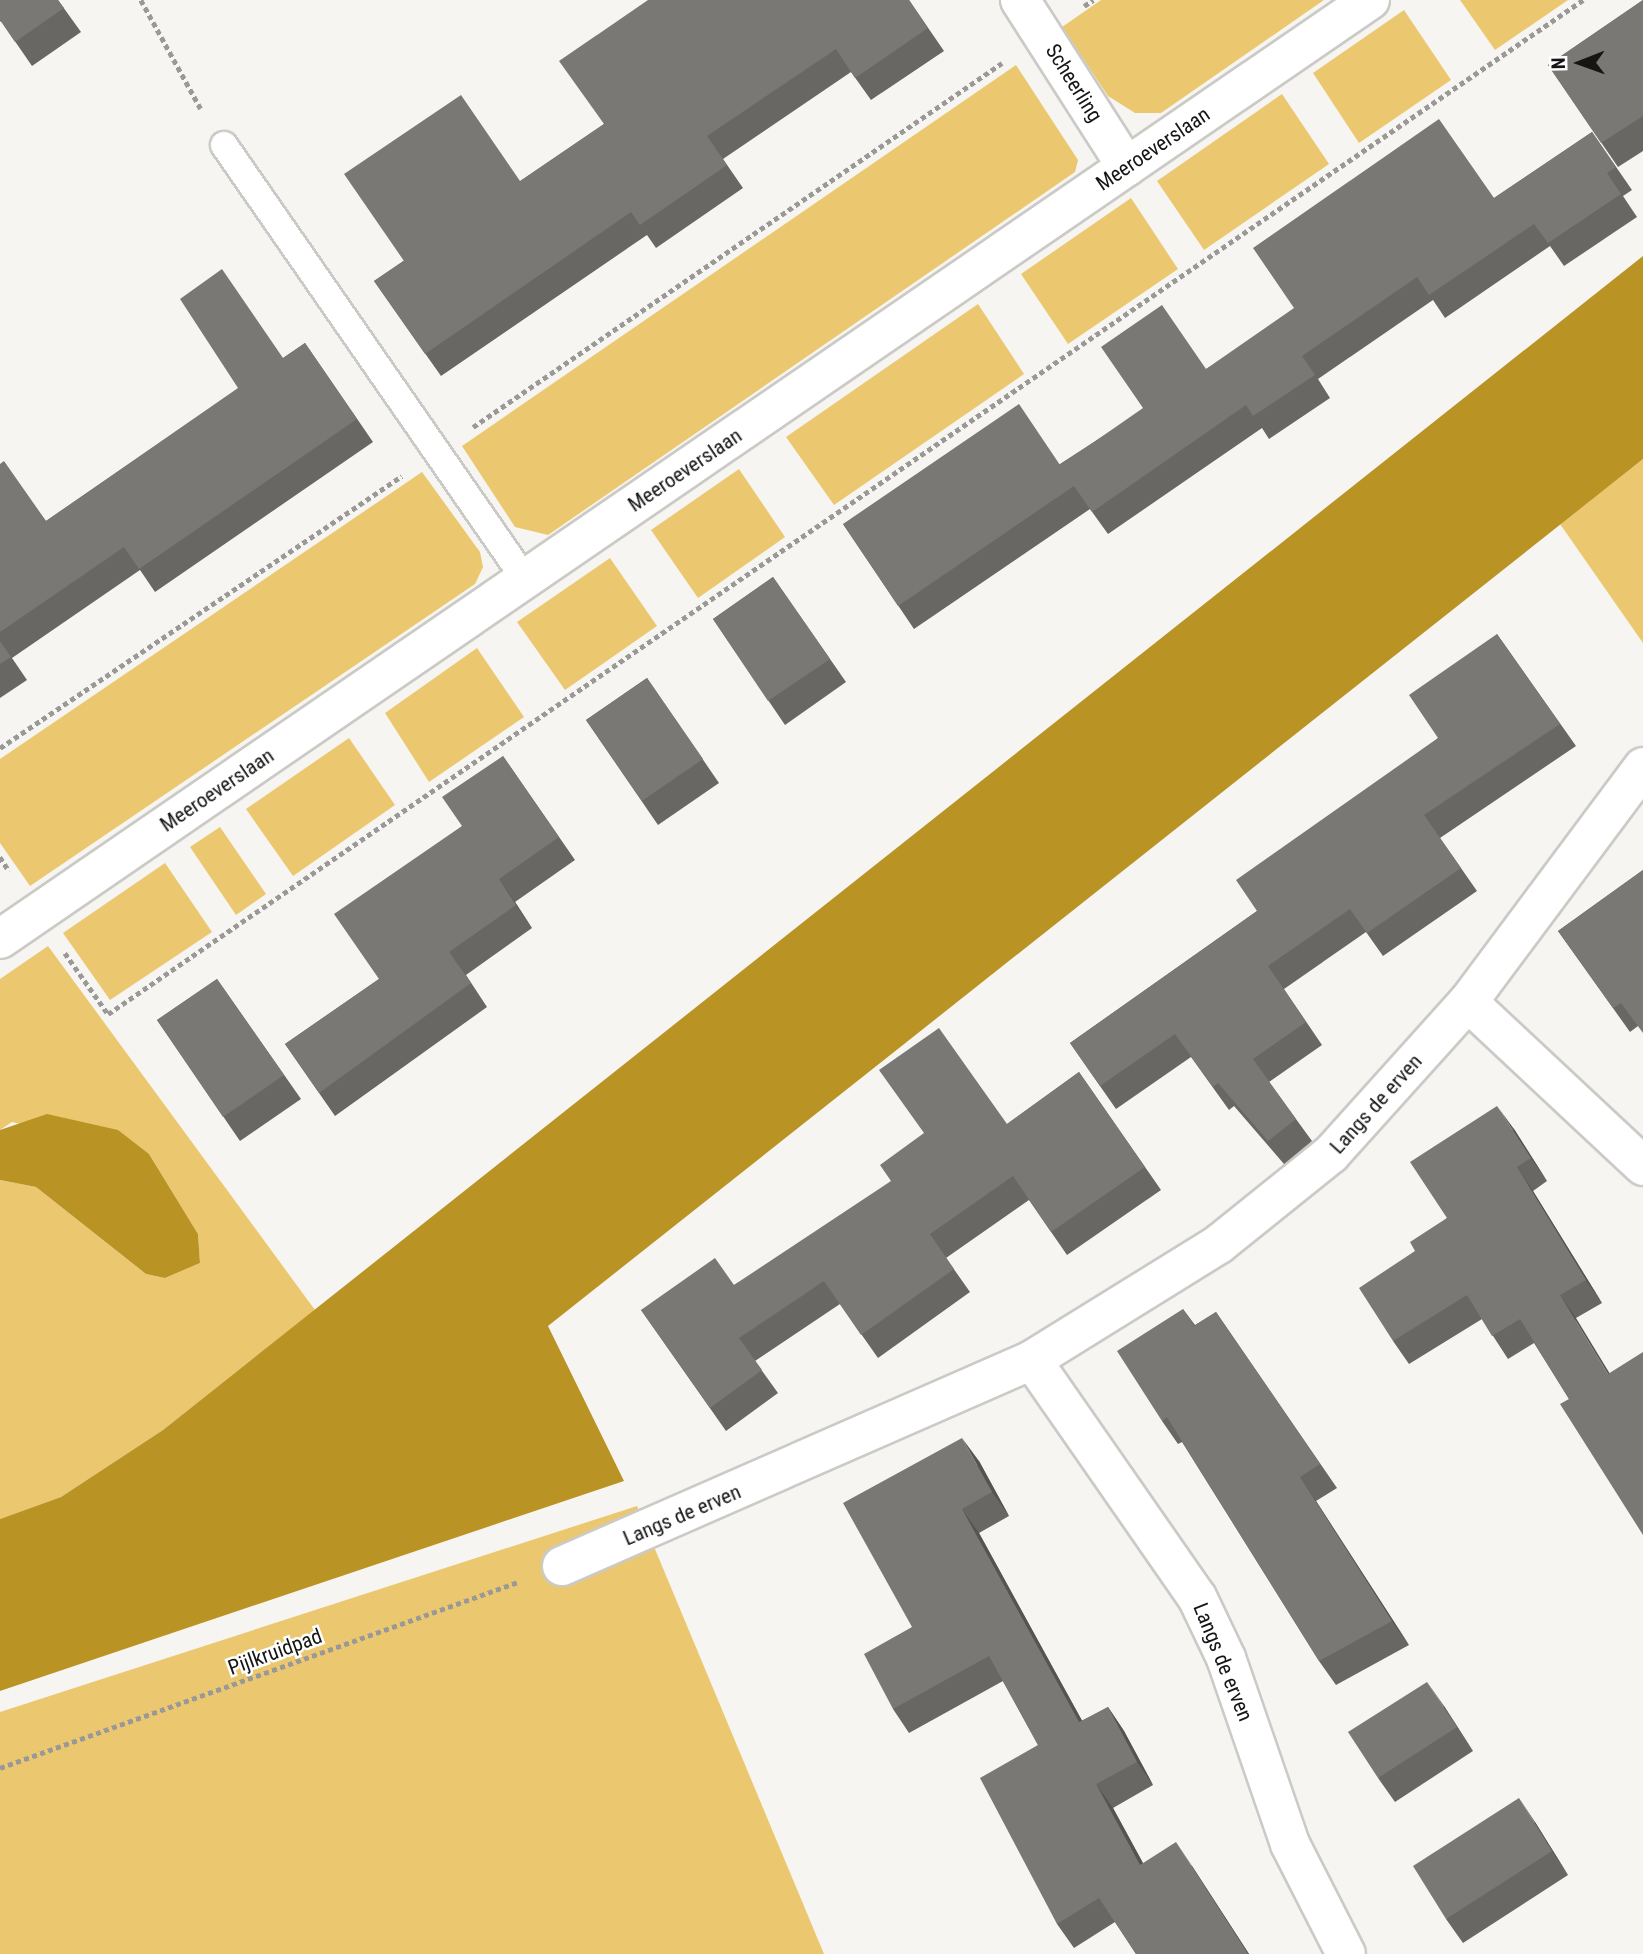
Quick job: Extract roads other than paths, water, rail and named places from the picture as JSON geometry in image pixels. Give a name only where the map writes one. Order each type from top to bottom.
[{"type":"street","name":"Scheerling","points":[[1020,0],[1127,167]]},
{"type":"street","name":"Meeroeverslaan","points":[[0,939],[1370,0]]},
{"type":"street","name":"Langs de erven","points":[[562,1566],[1031,1360],[1219,1244],[1331,1154],[1468,1002],[1643,767]]},
{"type":"street","points":[[1468,1002],[1643,1166]]},
{"type":"street","name":"Langs de erven","points":[[1031,1360],[1197,1597],[1226,1658],[1290,1844],[1346,1954]]},
{"type":"lane","points":[[224,145],[525,579]]}]
